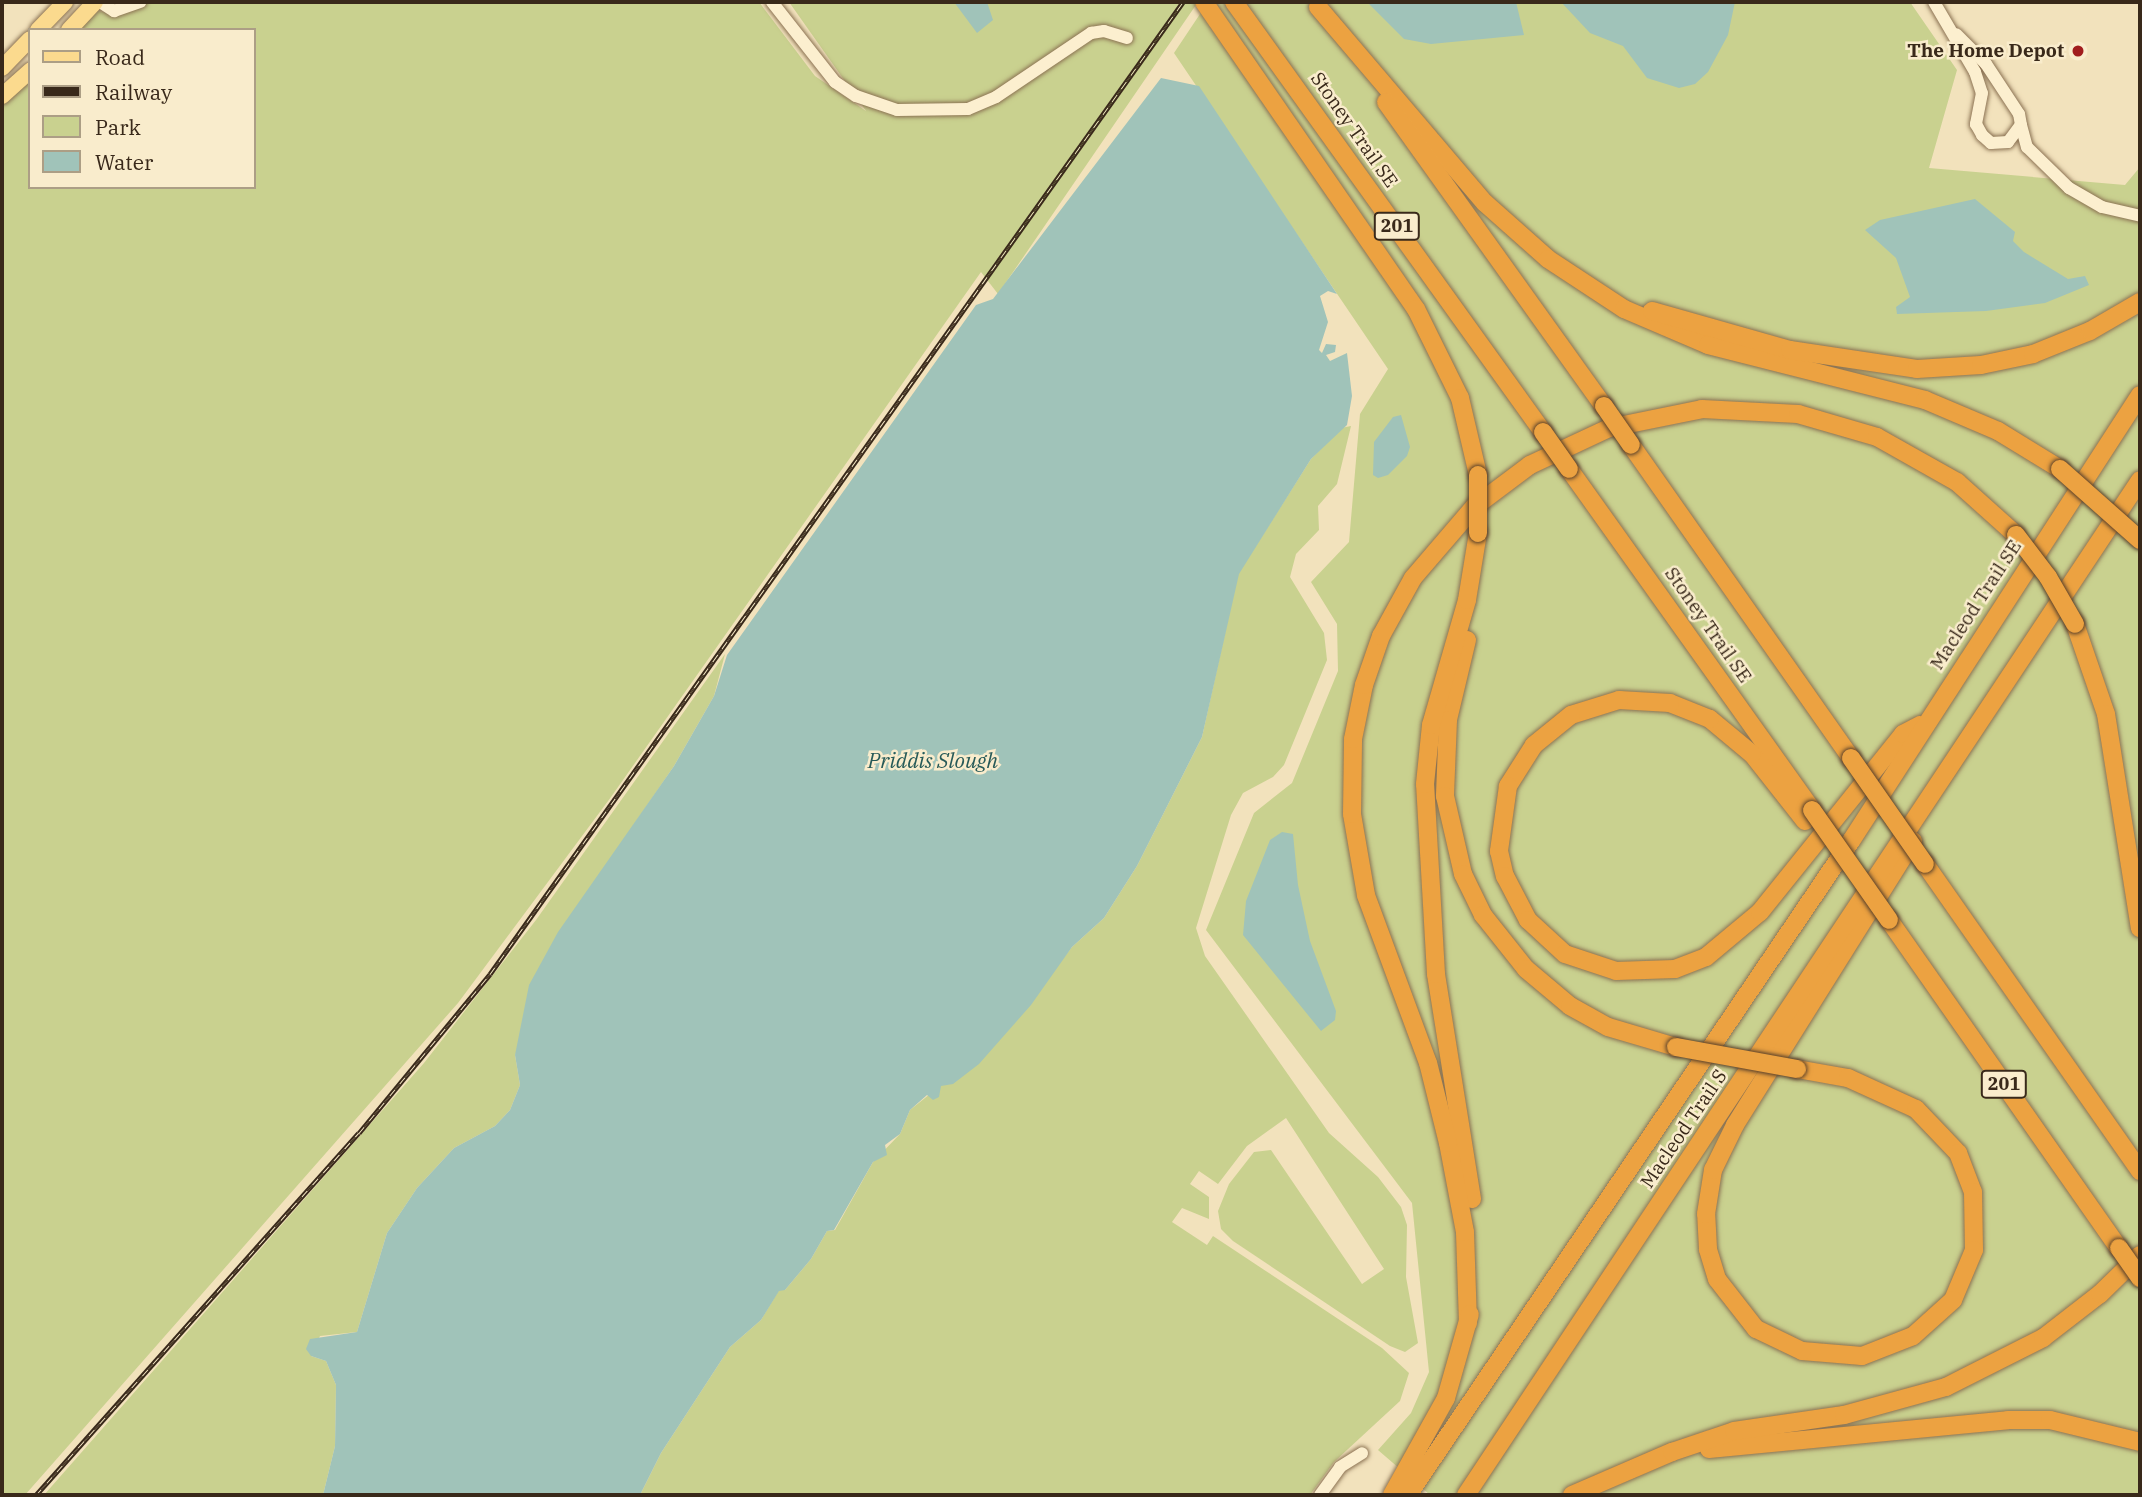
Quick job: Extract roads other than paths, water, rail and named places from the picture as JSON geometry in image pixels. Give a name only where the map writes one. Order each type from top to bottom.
[{"type":"highway","points":[[1204,2],[1416,309],[1460,398],[1478,475],[1477,540],[1474,601],[1448,720],[1445,796],[1463,874],[1504,946],[1554,994],[1608,1027],[1676,1047],[1797,1069],[1848,1078],[1916,1109],[1958,1153],[1973,1192],[1975,1250],[1953,1300],[1913,1336],[1862,1356],[1792,1348],[1756,1329],[1739,1313],[1717,1279],[1708,1249],[1708,1197],[1713,1170],[1735,1125],[1897,870],[1938,786],[2140,480]]},
{"type":"highway","name":"Stoney Trail SE","points":[[1234,2],[1544,432],[1808,815],[1874,898],[2140,1278]]},
{"type":"highway","points":[[1316,4],[1485,203],[1578,280],[1624,309],[1690,338],[1951,410],[2008,436],[2060,470],[2140,540]]},
{"type":"highway","name":"Stoney Trail SE","points":[[1316,4],[1604,406],[2140,1171]]},
{"type":"highway","points":[[1578,280],[1634,305],[1722,333],[1860,364],[1917,369],[1981,365],[2033,354],[2090,331],[2140,302]]},
{"type":"highway","name":"Macleod Trail SE","points":[[1851,841],[1923,724],[2140,396]]},
{"type":"highway","points":[[1468,1323],[1465,1232],[1448,1143],[1425,1055],[1366,895],[1352,814],[1353,739],[1364,685],[1381,636],[1413,578],[1474,507],[1542,458],[1623,424],[1712,409],[1798,414],[1877,437],[1947,475],[2016,536],[2043,569],[2075,624],[2106,714],[2140,928]]},
{"type":"highway","points":[[1392,1495],[1446,1398],[1468,1323],[1475,1267],[1474,1218],[1436,974],[1425,784],[1432,725],[1467,600],[1477,540]]},
{"type":"highway","points":[[1808,815],[1752,754],[1710,719],[1670,703],[1619,700],[1571,715],[1534,745],[1508,786],[1499,851],[1504,876],[1528,920],[1566,954],[1616,971],[1675,969],[1706,957],[1760,912],[1903,734],[1923,724]]},
{"type":"highway","name":"Macleod Trail S","points":[[1466,1495],[1938,786]]},
{"type":"highway","name":"Macleod Trail S","points":[[1408,1495],[1851,841]]},
{"type":"highway","points":[[1572,1495],[1641,1465],[1734,1431],[1844,1415],[1946,1387],[2043,1338],[2100,1294],[2140,1255]]},
{"type":"highway","points":[[1641,1465],[1724,1446],[1968,1421],[2050,1420],[2140,1442]]},
{"type":"main road","points":[[40,28],[65,2]]},
{"type":"main road","points":[[71,28],[98,2]]},
{"type":"main road","points":[[2,68],[28,41]]},
{"type":"main road","points":[[2,96],[28,73]]},
{"type":"street","points":[[98,2],[114,11],[140,2]]},
{"type":"street","points":[[772,2],[835,82],[876,105],[897,110],[968,109],[996,96],[1090,33],[1104,31],[1127,38]]},
{"type":"street","points":[[1934,2],[1956,34],[1986,64],[2019,114],[2027,147],[2069,188],[2102,207],[2140,216]]},
{"type":"street","points":[[1956,34],[1982,93],[1976,124],[1982,135],[1999,144],[2016,136],[2021,125]]},
{"type":"street","points":[[1320,1495],[1340,1468],[1362,1453]]},
{"type":"water","points":[[954,2],[987,2],[993,20],[977,33]]},
{"type":"water","points":[[1367,2],[1516,2],[1524,35],[1431,44],[1404,39]]},
{"type":"water","points":[[1561,2],[1735,2],[1728,35],[1708,72],[1695,84],[1679,88],[1647,78],[1623,46],[1590,33]]},
{"type":"water","name":"Priddis Slough","points":[[1161,78],[1199,86],[1337,294],[1328,291],[1320,296],[1328,322],[1319,350],[1322,353],[1326,344],[1336,345],[1335,352],[1326,355],[1330,361],[1347,353],[1352,396],[1347,425],[1311,459],[1239,574],[1202,737],[1137,866],[1104,918],[1072,947],[1031,1005],[979,1064],[953,1084],[941,1086],[939,1097],[933,1100],[927,1095],[910,1110],[900,1134],[885,1145],[887,1155],[873,1162],[834,1230],[827,1231],[811,1259],[785,1290],[779,1291],[761,1320],[730,1347],[661,1453],[640,1495],[323,1495],[335,1446],[336,1385],[326,1361],[311,1356],[306,1349],[310,1339],[357,1332],[387,1233],[417,1188],[454,1148],[495,1126],[510,1110],[520,1085],[515,1055],[529,985],[558,932],[674,766],[714,696],[727,655],[976,305],[993,299]]},
{"type":"water","points":[[1975,199],[2015,232],[2013,241],[2024,252],[2068,279],[2085,276],[2089,285],[2045,303],[1986,311],[1897,314],[1896,307],[1910,297],[1896,258],[1865,230],[1880,220]]},
{"type":"water","points":[[1401,415],[1410,447],[1407,456],[1388,475],[1378,478],[1373,475],[1374,442],[1393,417]]},
{"type":"water","points":[[1282,832],[1293,834],[1298,885],[1310,941],[1336,1011],[1335,1020],[1321,1031],[1243,935],[1246,901],[1270,840]]},
{"type":"railway","points":[[36,1495],[359,1133],[490,974],[1183,2]]},
{"type":"place","name":"The Home Depot","points":[[2078,51]]}]
